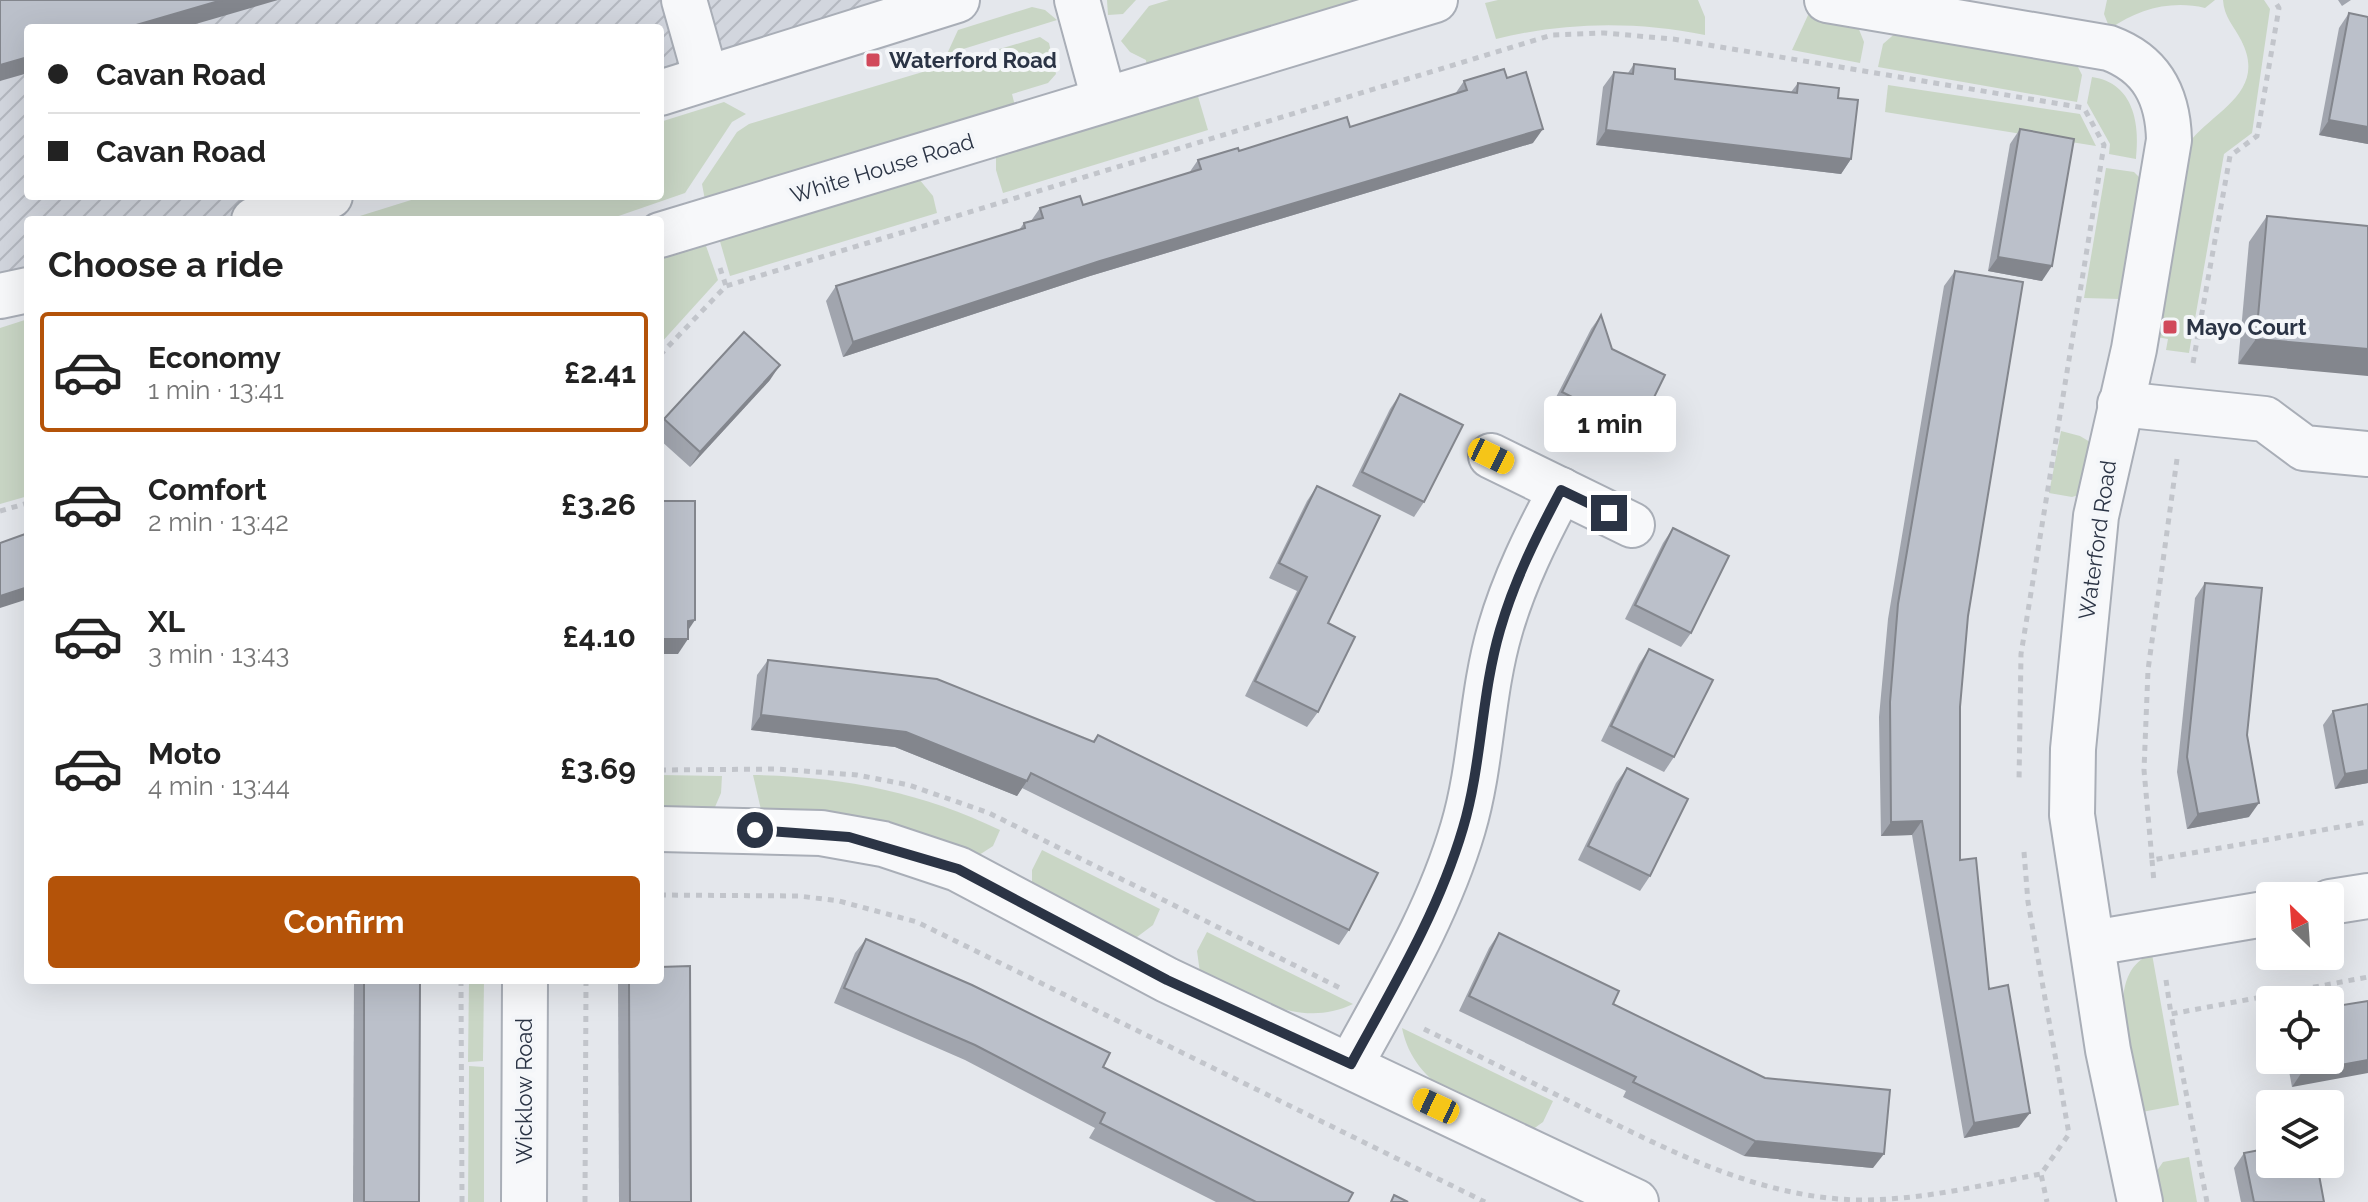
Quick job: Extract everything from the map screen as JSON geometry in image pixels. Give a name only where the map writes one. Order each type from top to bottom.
[{"type":"street","points":[[684,0],[706,78]]},
{"type":"street","points":[[664,92],[957,0]]},
{"type":"street","points":[[1077,0],[1104,99]]},
{"type":"street","name":"White House Road","points":[[664,234],[1435,0]]},
{"type":"street","name":"Waterford Road","points":[[1827,0],[2122,53],[2134,59],[2158,86],[2166,105],[2169,140],[2134,349],[2096,516],[2073,749],[2072,815],[2108,1050],[2140,1202]]},
{"type":"street","points":[[267,216],[317,200]]},
{"type":"street","points":[[0,296],[24,291]]},
{"type":"street","points":[[2120,404],[2265,419],[2304,448],[2368,454]]},
{"type":"street","points":[[1491,456],[1632,525]]},
{"type":"street","points":[[1351,1064],[1414,951],[1443,889],[1464,825],[1500,631],[1528,556],[1561,490]]},
{"type":"street","points":[[664,829],[821,833],[920,855],[1011,894],[1167,980],[1351,1064],[1636,1202]]},
{"type":"street","points":[[2344,900],[2368,896]]},
{"type":"street","points":[[2093,943],[2256,915]]},
{"type":"street","name":"Wicklow Road","points":[[524,1202],[525,984]]},
{"type":"path","points":[[2274,0],[2279,8],[2257,136],[2230,156],[2163,541],[2148,670],[2144,770],[2152,860],[2368,822]]},
{"type":"path","points":[[664,351],[726,286],[1552,35],[1604,33],[1673,39],[2084,108],[2104,145],[2022,641],[2020,784]]},
{"type":"path","points":[[0,511],[24,504]]},
{"type":"path","points":[[2023,842],[2028,902],[2069,1134],[2041,1174],[2047,1202]]},
{"type":"path","points":[[664,895],[799,896],[839,901],[917,922],[1485,1202]]},
{"type":"path","points":[[2207,1202],[2171,1014],[2368,977]]},
{"type":"path","points":[[461,984],[462,1202]]},
{"type":"path","points":[[585,1202],[586,984]]},
{"type":"shaded area","points":[[0,0],[957,0],[664,92],[664,24],[24,24],[24,200],[317,200],[267,216],[24,216],[24,291],[0,296]]},
{"type":"green space","points":[[1107,0],[1136,0],[1123,14],[1108,15]]},
{"type":"green space","points":[[1169,0],[1370,0],[1147,70],[1146,60],[1130,52],[1121,41],[1149,6]]},
{"type":"green space","points":[[1498,0],[1698,0],[1705,17],[1705,35],[1653,27],[1600,25],[1548,29],[1496,39],[1485,3]]},
{"type":"green space","points":[[2107,0],[2215,0],[2205,8],[2180,5],[2143,11],[2110,29],[2104,14]]},
{"type":"green space","points":[[2223,0],[2264,0],[2270,9],[2252,133],[2224,154],[2189,353],[2166,350],[2168,339],[2151,336],[2192,139],[2236,97],[2248,72],[2247,57],[2227,16]]},
{"type":"green space","points":[[1032,7],[1045,10],[1057,20],[947,54],[958,30]]},
{"type":"green space","points":[[1809,13],[1856,22],[1864,42],[1860,63],[1792,50]]},
{"type":"green space","points":[[1899,30],[2076,63],[2082,75],[2077,102],[1878,67],[1883,44]]},
{"type":"green space","points":[[1040,37],[1049,43],[1056,74],[1048,83],[1012,94],[1016,110],[705,200],[702,184],[737,132],[749,124]]},
{"type":"green space","points":[[2092,77],[2117,87],[2131,107],[2137,132],[2136,159],[2109,154],[2110,144],[2087,103]]},
{"type":"green space","points":[[1888,85],[2080,114],[2096,146],[1885,112]]},
{"type":"green space","points":[[1197,93],[1208,130],[1003,193],[996,170],[996,154]]},
{"type":"green space","points":[[724,102],[746,114],[732,122],[685,193],[619,216],[360,216],[411,200],[664,200],[664,121]]},
{"type":"green space","points":[[2106,168],[2134,172],[2141,179],[2120,299],[2084,298]]},
{"type":"green space","points":[[919,179],[933,196],[937,213],[730,276],[719,238]]},
{"type":"green space","points":[[705,243],[718,280],[664,340],[664,258]]},
{"type":"green space","points":[[24,320],[24,497],[0,504],[0,328]]},
{"type":"green space","points":[[2061,431],[2080,436],[2095,445],[2088,492],[2072,497],[2049,493]]},
{"type":"green space","points":[[664,775],[722,776],[721,793],[712,814],[664,814]]},
{"type":"green space","points":[[753,775],[818,779],[880,789],[940,806],[1000,830],[993,846],[976,857],[762,814]]},
{"type":"green space","points":[[1042,850],[1160,909],[1153,925],[1133,940],[1032,888],[1032,870]]},
{"type":"green space","points":[[1207,932],[1353,1004],[1333,1011],[1294,1011],[1256,999],[1200,973],[1197,951]]},
{"type":"green space","points":[[2152,954],[2179,1105],[2142,1112],[2127,1049],[2123,1001],[2127,981],[2136,965]]},
{"type":"green space","points":[[469,984],[484,984],[483,1061],[468,1062]]},
{"type":"green space","points":[[1402,1028],[1553,1101],[1543,1122],[1529,1132],[1451,1094],[1420,1067],[1409,1050]]},
{"type":"green space","points":[[469,1066],[484,1067],[484,1202],[468,1202]]},
{"type":"green space","points":[[2189,1157],[2197,1202],[2158,1202],[2154,1175],[2163,1162]]},
{"type":"building","points":[[0,0],[222,0],[140,24],[24,24],[24,58],[0,65]]},
{"type":"building","points":[[2349,13],[2368,17],[2368,127],[2329,120]]},
{"type":"building","points":[[1634,64],[1675,69],[1675,79],[1797,93],[1798,83],[1839,88],[1838,98],[1858,100],[1851,159],[1606,130],[1614,72],[1633,74]]},
{"type":"building","points":[[1504,69],[1507,78],[1526,72],[1543,129],[1100,261],[853,342],[836,286],[1025,228],[1024,223],[1043,218],[1040,208],[1080,196],[1083,205],[1201,169],[1198,160],[1238,148],[1239,151],[1347,117],[1350,127],[1467,90],[1464,81]]},
{"type":"building","points":[[2020,129],[2074,139],[2052,266],[1998,257]]},
{"type":"building","points":[[2267,216],[2368,226],[2368,349],[2256,339]]},
{"type":"building","points":[[1955,271],[2023,282],[1968,616],[1960,707],[1960,860],[1976,858],[1989,989],[2008,985],[2030,1113],[1974,1123],[1922,821],[1891,822],[1890,702],[1898,604]]},
{"type":"building","points":[[1601,315],[1612,349],[1665,375],[1638,430],[1562,392]]},
{"type":"building","points":[[744,332],[780,365],[700,452],[664,419]]},
{"type":"building","points":[[1400,394],[1463,425],[1424,502],[1362,472]]},
{"type":"building","points":[[1317,486],[1380,516],[1328,623],[1355,637],[1318,712],[1255,681],[1307,577],[1279,563]]},
{"type":"building","points":[[664,501],[695,501],[695,620],[688,621],[688,639],[664,639]]},
{"type":"building","points":[[1673,528],[1729,556],[1691,633],[1635,605]]},
{"type":"building","points":[[24,534],[24,588],[0,596],[0,543]]},
{"type":"building","points":[[2205,583],[2262,588],[2247,735],[2259,803],[2198,814],[2187,757]]},
{"type":"building","points":[[1649,649],[1713,680],[1674,757],[1611,726]]},
{"type":"building","points":[[768,660],[937,679],[1094,742],[1098,735],[1378,873],[1349,930],[1031,773],[1027,781],[906,732],[761,715]]},
{"type":"building","points":[[2368,704],[2368,770],[2345,774],[2333,711]]},
{"type":"building","points":[[1627,768],[1688,799],[1650,876],[1588,846]]},
{"type":"building","points":[[1499,933],[1619,991],[1613,1004],[1765,1078],[1890,1090],[1884,1154],[1755,1141],[1633,1082],[1636,1077],[1469,996]]},
{"type":"building","points":[[866,939],[972,985],[1110,1053],[1103,1067],[1353,1193],[1348,1202],[1256,1202],[1100,1123],[1105,1113],[975,1045],[844,988]]},
{"type":"building","points":[[690,966],[691,1202],[630,1202],[629,984],[664,984],[664,967]]},
{"type":"building","points":[[364,984],[420,984],[419,1202],[364,1202]]},
{"type":"building","points":[[2368,1001],[2368,1060],[2344,1064],[2344,1005]]},
{"type":"building","points":[[2256,1151],[2256,1178],[2320,1178],[2324,1202],[2254,1202],[2244,1153]]},
{"type":"building","points":[[1394,1195],[1408,1202],[1391,1202]]},
{"type":"place","name":"Waterford Road","points":[[873,60]]},
{"type":"place","name":"Mayo Court","points":[[2170,327]]},
{"type":"route","points":[[755,830],[849,837],[902,849],[958,869],[1011,894],[1167,980],[1351,1064],[1414,951],[1443,889],[1464,825],[1500,631],[1538,533],[1561,490],[1609,513]]}]
